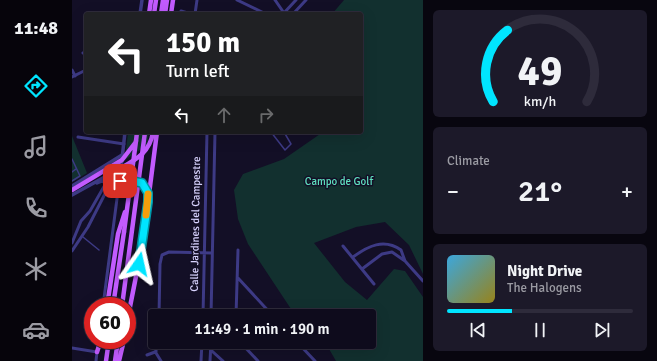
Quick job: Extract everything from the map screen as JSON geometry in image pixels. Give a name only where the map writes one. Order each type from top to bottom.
[{"type":"main road","points":[[149,12],[151,0]]},
{"type":"main road","points":[[154,12],[156,0]]},
{"type":"main road","points":[[161,12],[163,0]]},
{"type":"main road","points":[[165,12],[167,0]]},
{"type":"main road","points":[[171,12],[173,0]]},
{"type":"main road","points":[[114,297],[137,134]]},
{"type":"main road","points":[[123,297],[145,134]]},
{"type":"main road","points":[[121,168],[141,156],[149,146],[152,134]]},
{"type":"main road","points":[[132,297],[143,241],[157,134]]},
{"type":"main road","points":[[72,190],[122,160],[136,141]]},
{"type":"main road","points":[[109,183],[120,181],[138,181],[144,185],[148,195],[148,202]]},
{"type":"main road","points":[[117,194],[126,183],[134,181]]},
{"type":"main road","points":[[108,297],[118,234],[127,207]]},
{"type":"main road","points":[[106,361],[108,349]]},
{"type":"main road","points":[[115,361],[117,349]]},
{"type":"main road","points":[[119,361],[122,349]]},
{"type":"street","points":[[140,12],[142,0]]},
{"type":"street","points":[[195,12],[197,0]]},
{"type":"street","points":[[237,0],[262,12]]},
{"type":"street","points":[[275,0],[283,12]]},
{"type":"street","points":[[285,12],[296,0]]},
{"type":"street","points":[[295,12],[306,0]]},
{"type":"street","points":[[72,70],[73,76],[84,71]]},
{"type":"street","points":[[104,297],[125,134]]},
{"type":"street","name":"Calle Jardines del Campestre","points":[[203,309],[207,134]]},
{"type":"street","name":"Calle Jardines del Campestre","points":[[211,309],[215,134]]},
{"type":"street","points":[[78,137],[124,144]]},
{"type":"street","points":[[72,186],[122,155]]},
{"type":"street","points":[[72,243],[81,221],[121,168]]},
{"type":"street","points":[[72,195],[121,168]]},
{"type":"street","points":[[88,186],[102,182],[109,183],[117,194]]},
{"type":"street","points":[[72,251],[92,219],[109,183]]},
{"type":"street","points":[[86,215],[90,216],[92,219]]},
{"type":"street","points":[[78,230],[82,234]]},
{"type":"street","points":[[353,257],[372,245],[385,244],[402,250],[405,261]]},
{"type":"street","points":[[343,246],[374,284]]},
{"type":"street","points":[[236,309],[238,250]]},
{"type":"street","points":[[159,309],[160,264],[162,255],[169,252],[212,252]]},
{"type":"street","points":[[362,269],[375,258],[387,252],[395,253],[405,261],[423,281]]},
{"type":"street","points":[[238,278],[267,309]]},
{"type":"street","points":[[72,348],[97,352],[96,361]]},
{"type":"street","points":[[155,349],[155,352],[161,361]]},
{"type":"street","points":[[201,361],[202,349]]},
{"type":"street","points":[[210,349],[210,361]]},
{"type":"street","points":[[210,349],[223,361]]},
{"type":"street","points":[[247,349],[258,361]]},
{"type":"street","points":[[304,349],[315,361]]},
{"type":"street","points":[[147,355],[155,352]]},
{"type":"lane","points":[[272,134],[284,150],[291,144],[285,134]]},
{"type":"lane","points":[[72,159],[80,176],[72,181]]},
{"type":"lane","points":[[72,172],[76,169]]},
{"type":"lane","points":[[82,234],[98,250]]},
{"type":"green space","name":"Campo de Golf","points":[[344,0],[423,0],[423,274],[409,245],[385,222],[356,227],[314,243],[345,282],[367,300],[394,269],[405,271],[423,297],[423,361],[336,361],[329,349],[376,349],[376,309],[291,309],[248,244],[238,219],[234,190],[243,174],[284,159],[320,134],[363,134],[363,12],[334,12]]},
{"type":"green space","points":[[128,134],[149,134],[147,145],[125,160]]},
{"type":"green space","points":[[72,136],[87,173],[72,182]]},
{"type":"slow traffic","points":[[146,215],[148,194]]},
{"type":"route","points":[[120,181],[128,180],[142,183],[148,195],[139,264]]}]
